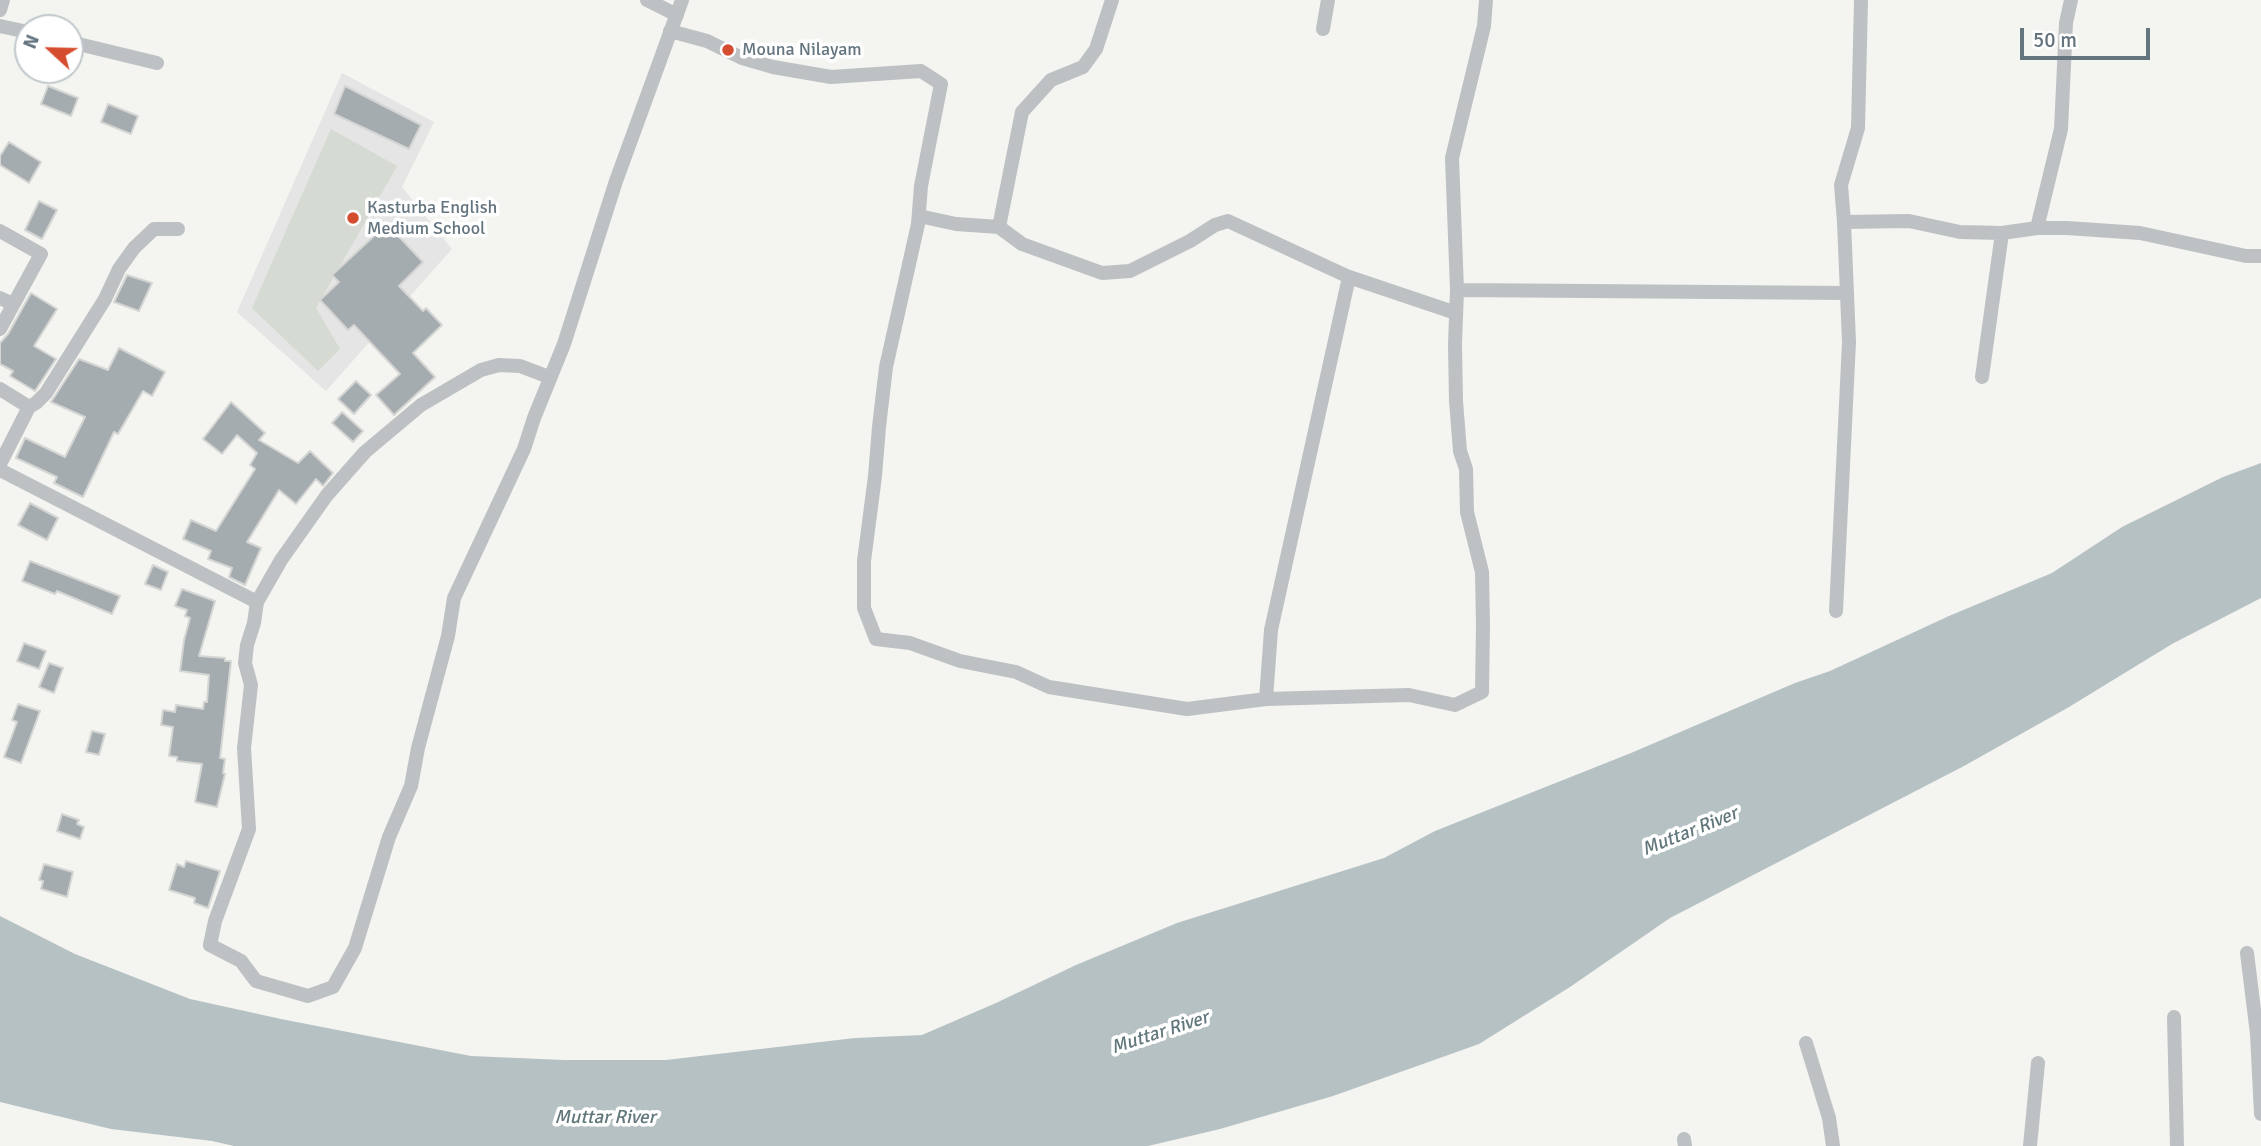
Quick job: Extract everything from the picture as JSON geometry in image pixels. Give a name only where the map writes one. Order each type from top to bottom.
[{"type":"street","points":[[0,10],[3,0]]},
{"type":"street","points":[[647,0],[677,15]]},
{"type":"street","points":[[549,377],[520,366],[499,365],[481,370],[421,405],[365,452],[327,495],[287,551],[257,602],[245,663],[251,685],[244,748],[249,829],[215,920],[210,945],[242,961],[256,981],[308,996],[333,987],[355,948],[389,837],[411,786],[418,748],[448,636],[454,598],[524,449],[549,377],[564,344],[616,181],[682,0]]},
{"type":"street","points":[[999,227],[1022,112],[1051,80],[1083,67],[1096,49],[1112,0]]},
{"type":"street","points":[[1323,29],[1328,0]]},
{"type":"street","points":[[670,31],[707,41],[743,58],[773,67],[831,77],[921,71],[941,84],[920,186],[919,216],[886,367],[864,561],[864,608],[876,639],[910,643],[960,661],[1016,672],[1049,687],[1187,709],[1266,699],[1409,695],[1455,705],[1482,692],[1482,572],[1467,512],[1466,469],[1460,451],[1452,158],[1484,26],[1486,0]]},
{"type":"street","points":[[1836,611],[1849,342],[1841,185],[1858,128],[1861,0]]},
{"type":"street","points":[[2037,228],[2061,129],[2066,23],[2071,0]]},
{"type":"street","points":[[84,45],[158,63]]},
{"type":"street","points":[[919,216],[956,224],[999,227],[1022,244],[1102,273],[1130,271],[1190,241],[1215,225],[1228,221],[1349,278],[1456,313]]},
{"type":"street","points":[[1844,222],[1909,221],[1960,232],[2002,233],[2037,228],[2067,228],[2140,233],[2246,256],[2261,256]]},
{"type":"street","points":[[0,464],[29,407],[46,393],[134,248],[154,229],[178,229]]},
{"type":"street","points":[[0,231],[41,254],[6,301],[0,329]]},
{"type":"street","points":[[1982,377],[2002,233]]},
{"type":"street","points":[[1266,699],[1271,630],[1349,278]]},
{"type":"street","points":[[1457,290],[1847,293]]},
{"type":"street","points":[[0,389],[29,407]]},
{"type":"street","points":[[0,470],[257,602]]},
{"type":"street","points":[[2247,953],[2258,1019],[2261,1114]]},
{"type":"street","points":[[2174,1017],[2177,1146]]},
{"type":"street","points":[[1806,1043],[1829,1118],[1833,1146]]},
{"type":"street","points":[[2030,1146],[2038,1063]]},
{"type":"shaded area","name":"Kasturba English Medium School","points":[[342,73],[434,122],[402,187],[452,249],[326,391],[237,312]]},
{"type":"shaded area","points":[[331,129],[397,166],[316,308],[340,349],[318,371],[252,308]]},
{"type":"water","name":"Muttar River","points":[[2261,463],[2261,598],[2172,644],[2069,707],[1964,766],[1670,918],[1570,987],[1479,1044],[1333,1096],[1220,1129],[1148,1146],[234,1146],[111,1129],[0,1102],[0,916],[75,954],[190,999],[471,1056],[666,1060],[855,1038],[922,1035],[1076,965],[1177,923],[1384,858],[1435,831],[1830,671],[1949,616],[2052,573],[2122,527],[2223,477]]},
{"type":"building","points":[[48,86],[78,98],[71,116],[41,104]]},
{"type":"building","points":[[345,86],[421,125],[409,149],[334,114]]},
{"type":"building","points":[[108,104],[138,116],[131,134],[101,122]]},
{"type":"building","points":[[9,142],[41,162],[29,183],[0,165],[0,156]]},
{"type":"building","points":[[39,201],[57,210],[42,239],[25,230]]},
{"type":"building","name":"Kasturba English Medium School","points":[[387,224],[423,262],[399,286],[423,311],[426,308],[442,325],[413,353],[435,377],[394,415],[376,395],[400,374],[354,325],[348,330],[320,300],[339,282],[332,275]]},
{"type":"building","points":[[127,275],[152,283],[139,311],[114,302]]},
{"type":"building","points":[[31,293],[57,309],[34,346],[56,359],[35,391],[10,376],[13,371],[0,364],[0,343]]},
{"type":"building","points":[[119,348],[165,372],[152,396],[143,391],[118,434],[114,432],[83,497],[54,483],[57,477],[16,458],[25,438],[65,457],[85,417],[51,402],[79,359],[108,370]]},
{"type":"building","points":[[356,381],[371,395],[354,414],[338,399]]},
{"type":"building","points":[[231,402],[265,433],[259,440],[298,463],[310,451],[333,473],[323,486],[316,479],[296,504],[279,490],[247,542],[261,548],[245,585],[229,577],[232,568],[208,559],[211,551],[183,539],[191,520],[216,531],[255,469],[250,465],[257,453],[237,435],[222,454],[203,439]]},
{"type":"building","points":[[342,412],[363,431],[353,442],[332,423]]},
{"type":"building","points":[[30,503],[58,518],[47,540],[18,525]]},
{"type":"building","points":[[30,561],[120,596],[112,614],[57,591],[55,594],[22,581]]},
{"type":"building","points":[[153,565],[168,572],[161,590],[145,584]]},
{"type":"building","points":[[182,589],[215,601],[199,656],[231,661],[220,758],[225,759],[225,774],[217,807],[195,802],[202,764],[177,761],[177,757],[169,756],[173,727],[161,725],[163,710],[175,712],[176,705],[203,709],[204,702],[207,702],[209,675],[180,671],[190,618],[185,616],[187,610],[175,606]]},
{"type":"building","points":[[24,643],[46,651],[39,669],[17,661]]},
{"type":"building","points":[[49,663],[63,668],[54,693],[39,687]]},
{"type":"building","points":[[18,704],[40,711],[21,763],[4,757],[17,722],[12,720]]},
{"type":"building","points":[[92,731],[105,734],[99,755],[86,752]]},
{"type":"building","points":[[62,814],[79,820],[77,824],[84,827],[80,839],[57,831]]},
{"type":"building","points":[[186,861],[220,871],[208,908],[194,903],[195,898],[169,890],[177,864],[184,867]]},
{"type":"building","points":[[44,864],[73,872],[67,897],[41,889],[43,881],[39,880]]},
{"type":"place","name":"Mouna Nilayam","points":[[728,50]]},
{"type":"place","name":"Kasturba English Medium School","points":[[353,218]]}]
